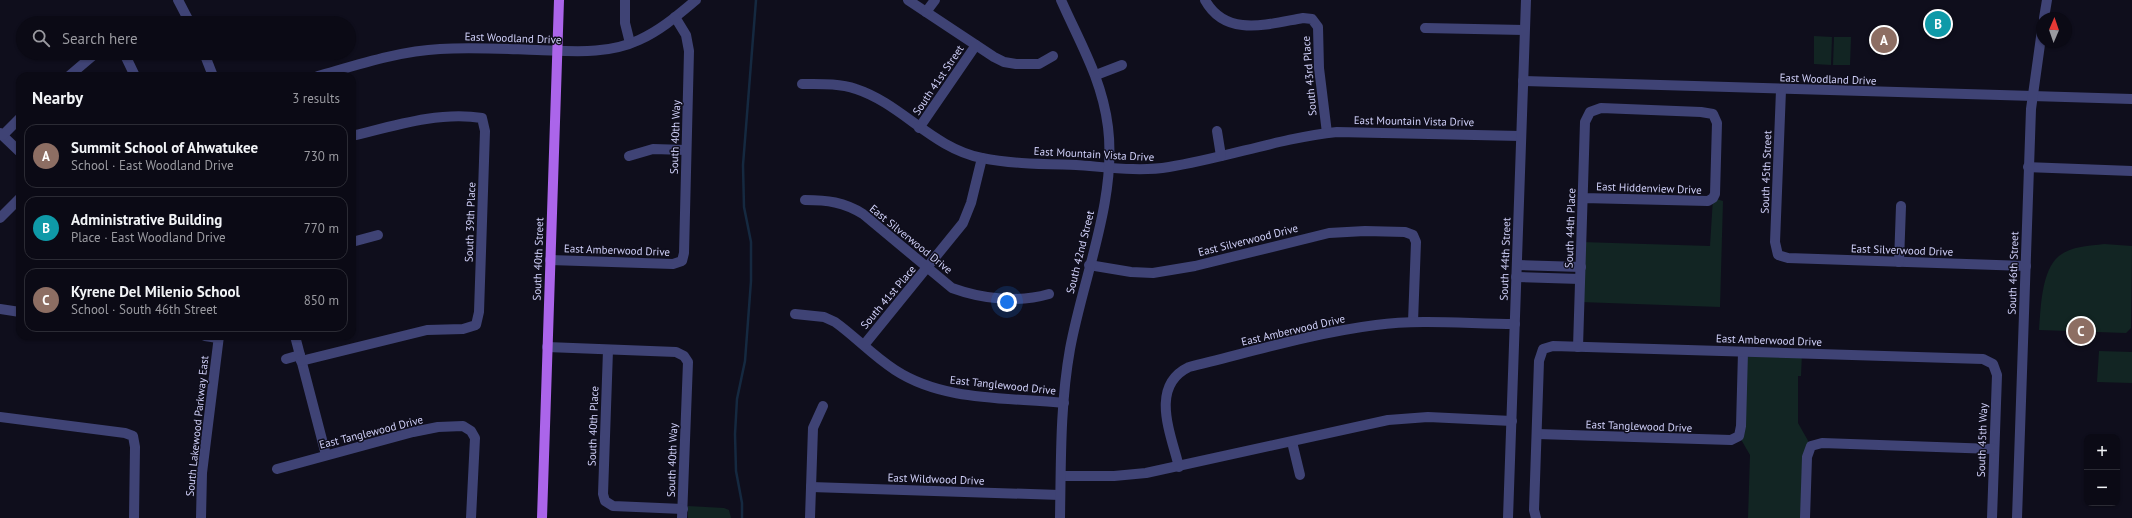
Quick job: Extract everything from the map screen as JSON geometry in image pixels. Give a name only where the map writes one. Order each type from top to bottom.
[{"type":"main road","name":"South 40th Street","points":[[542,518],[559,0]]},
{"type":"street","points":[[178,0],[186,16]]},
{"type":"street","points":[[625,0],[625,23],[630,43]]},
{"type":"street","name":"East Woodland Drive","points":[[334,72],[410,53],[439,49],[588,52],[630,43],[667,24],[696,0]]},
{"type":"street","points":[[908,0],[1004,62],[1016,64],[1039,64],[1053,56]]},
{"type":"street","points":[[926,12],[935,0]]},
{"type":"street","name":"South 42nd Street","points":[[1060,518],[1064,403],[1070,348],[1105,199],[1109,167],[1108,127],[1104,104],[1096,75],[1061,0]]},
{"type":"street","name":"South 43rd Place","points":[[1205,0],[1209,8],[1220,18],[1231,24],[1243,26],[1303,18],[1312,19],[1318,27],[1319,68],[1327,133]]},
{"type":"street","name":"South 44th Street","points":[[1508,518],[1526,0]]},
{"type":"street","points":[[2045,12],[2047,0]]},
{"type":"street","name":"South 40th Way","points":[[675,17],[686,35],[690,51],[684,253],[682,261]]},
{"type":"street","points":[[1425,28],[1524,30]]},
{"type":"street","name":"South 41st Street","points":[[920,128],[976,45]]},
{"type":"street","name":"South 46th Street","points":[[2017,518],[2028,167],[2032,96],[2039,48]]},
{"type":"street","points":[[74,72],[88,60]]},
{"type":"street","points":[[127,60],[133,72]]},
{"type":"street","points":[[207,60],[211,72]]},
{"type":"street","points":[[1096,75],[1122,65]]},
{"type":"street","name":"East Woodland Drive","points":[[1523,81],[1781,90],[2132,99]]},
{"type":"street","name":"East Mountain Vista Drive","points":[[802,84],[836,85],[855,89],[876,98],[945,144],[982,158],[1010,162],[1156,169],[1327,133],[1371,131],[1521,136]]},
{"type":"street","name":"South 45th Street","points":[[1778,255],[1775,242],[1781,90]]},
{"type":"street","name":"South 44th Place","points":[[1578,347],[1585,122],[1590,112],[1601,108],[1701,112],[1713,114],[1717,123],[1715,194],[1713,198]]},
{"type":"street","name":"South 39th Place","points":[[300,358],[427,330],[464,329],[476,326],[479,312],[485,131],[482,118],[467,116],[410,122],[356,135]]},
{"type":"street","points":[[16,121],[1,134],[16,148]]},
{"type":"street","points":[[1217,130],[1221,156]]},
{"type":"street","points":[[628,156],[653,149],[686,150]]},
{"type":"street","name":"South 41st Place","points":[[864,346],[963,223],[968,213],[982,158]]},
{"type":"street","points":[[2028,167],[2132,170]]},
{"type":"street","name":"East Hiddenview Drive","points":[[1583,198],[1708,202],[1713,198]]},
{"type":"street","name":"East Silverwood Drive","points":[[805,200],[836,201],[850,206],[863,214],[927,269],[952,288],[968,294],[1014,299],[1032,299],[1049,294]]},
{"type":"street","points":[[0,218],[16,202]]},
{"type":"street","points":[[1899,262],[1901,206]]},
{"type":"street","name":"East Silverwood Drive","points":[[1089,265],[1131,272],[1153,273],[1195,266],[1329,233],[1365,231],[1406,232],[1413,235],[1416,242],[1413,322]]},
{"type":"street","points":[[356,241],[378,235]]},
{"type":"street","name":"East Silverwood Drive","points":[[1778,255],[1788,258],[2026,266]]},
{"type":"street","name":"East Amberwood Drive","points":[[550,260],[673,264],[682,261]]},
{"type":"street","points":[[1517,265],[1580,267]]},
{"type":"street","points":[[1550,266],[1550,278]]},
{"type":"street","points":[[1516,277],[1580,279]]},
{"type":"street","points":[[0,309],[16,311]]},
{"type":"street","name":"East Tanglewood Drive","points":[[795,314],[824,316],[836,322],[895,370],[936,388],[968,395],[1064,403]]},
{"type":"street","name":"East Amberwood Drive","points":[[1179,467],[1166,410],[1165,399],[1172,379],[1180,371],[1189,367],[1339,331],[1376,325],[1413,322],[1515,324]]},
{"type":"street","name":"South Lakewood Parkway East","points":[[201,518],[202,473],[218,340]]},
{"type":"street","points":[[296,340],[326,455]]},
{"type":"street","name":"East Amberwood Drive","points":[[1537,434],[1539,361],[1543,349],[1553,346],[1983,359],[1993,364]]},
{"type":"street","points":[[547,347],[608,350]]},
{"type":"street","name":"South 40th Way","points":[[608,350],[676,352],[684,356],[688,362],[682,513]]},
{"type":"street","name":"South 40th Place","points":[[608,350],[603,494],[605,502],[613,506],[682,513]]},
{"type":"street","name":"East Tanglewood Drive","points":[[1537,434],[1731,440],[1739,436],[1743,352]]},
{"type":"street","points":[[286,359],[300,358]]},
{"type":"street","name":"South 45th Way","points":[[1992,518],[1997,375],[1993,364]]},
{"type":"street","points":[[810,518],[813,428],[823,406]]},
{"type":"street","points":[[0,417],[125,433],[133,436],[135,447],[134,518]]},
{"type":"street","points":[[1061,476],[1114,476],[1179,467],[1360,425],[1407,418],[1512,421]]},
{"type":"street","name":"East Tanglewood Drive","points":[[276,469],[419,430],[463,426],[471,431],[475,438],[472,518]]},
{"type":"street","points":[[1536,518],[1534,510],[1537,434]]},
{"type":"street","points":[[1292,442],[1300,475]]},
{"type":"street","points":[[1805,518],[1807,456],[1810,446],[1822,443],[1994,449]]},
{"type":"street","name":"East Wildwood Drive","points":[[811,487],[1060,495]]},
{"type":"green space","points":[[1814,36],[1832,37],[1831,65],[1814,64]]},
{"type":"green space","points":[[1834,37],[1851,37],[1850,65],[1833,65]]},
{"type":"green space","points":[[1713,198],[1723,201],[1720,307],[1580,302],[1581,242],[1710,246]]},
{"type":"green space","points":[[2104,244],[2132,246],[2131,328],[2126,333],[2039,330],[2041,301],[2045,280],[2053,263],[2059,256],[2069,250]]},
{"type":"green space","points":[[2099,351],[2132,352],[2132,383],[2097,382]]},
{"type":"green space","points":[[1743,352],[1802,353],[1801,376],[1798,376],[1798,423],[1811,446],[1805,518],[1748,518],[1750,455],[1739,436]]},
{"type":"green space","points":[[688,506],[724,508],[729,510],[731,518],[688,518]]},
{"type":"waterway","points":[[742,518],[742,503],[736,471],[735,434],[737,399],[745,361],[751,281],[751,242],[744,207],[743,165],[756,0]]},
{"type":"place","name":"Administrative Building","points":[[1938,24]]},
{"type":"place","name":"Summit School of Ahwatukee","points":[[1884,40]]},
{"type":"place","name":"Kyrene Del Milenio School","points":[[2081,331]]}]
